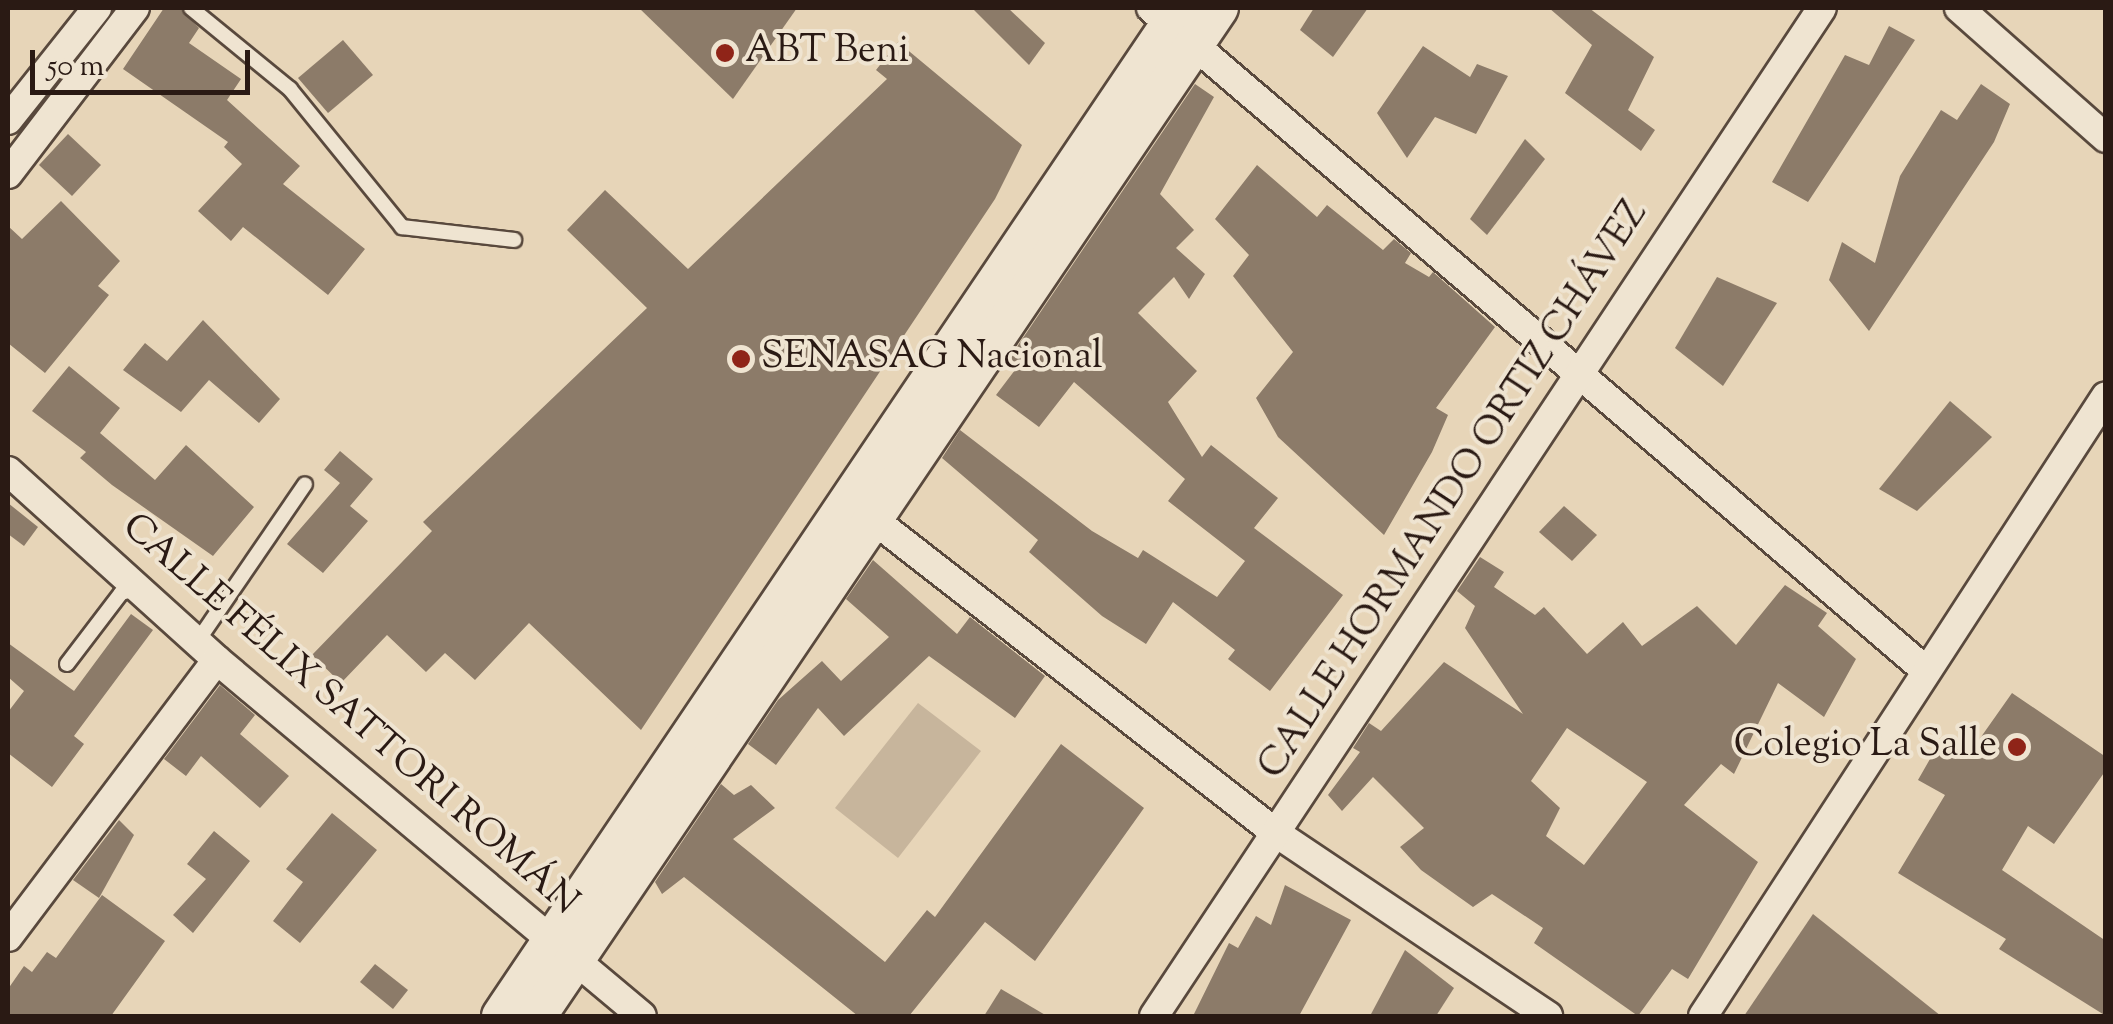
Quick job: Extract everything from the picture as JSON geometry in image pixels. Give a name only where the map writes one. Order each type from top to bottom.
[{"type":"main road","points":[[502,1016],[565,951],[860,510],[1174,21],[1220,8]]},
{"type":"main road","points":[[538,1016],[565,951]]},
{"type":"street","points":[[8,120],[96,8]]},
{"type":"street","points":[[8,174],[135,8]]},
{"type":"street","name":"CALLE HORMANDO ORTIZ CHÁVEZ","points":[[1154,1016],[1572,375],[1822,8]]},
{"type":"street","points":[[1959,8],[2106,138]]},
{"type":"street","points":[[1174,21],[1572,375],[1923,668]]},
{"type":"street","points":[[1702,1016],[1923,668],[2106,396]]},
{"type":"street","name":"CALLE FÉLIX SATTORI ROMÁN","points":[[8,470],[207,651],[642,1016]]},
{"type":"street","points":[[860,510],[1276,833],[1548,1016]]},
{"type":"street","points":[[11,925],[207,651]]},
{"type":"lane","points":[[192,8],[290,89],[402,227],[514,240]]},
{"type":"lane","points":[[207,651],[305,484]]},
{"type":"lane","points":[[67,664],[120,593],[140,588]]},
{"type":"shaded area","points":[[918,703],[981,751],[898,858],[835,808]]},
{"type":"building","points":[[164,8],[180,8],[199,28],[189,43],[241,79],[227,100],[300,166],[283,184],[365,249],[328,295],[243,227],[231,241],[198,211],[242,164],[224,147],[228,142],[123,69]]},
{"type":"building","name":"ABT Beni","points":[[639,8],[797,8],[733,99]]},
{"type":"building","points":[[972,8],[1008,8],[1045,43],[1029,65]]},
{"type":"building","points":[[1314,8],[1368,8],[1333,57],[1300,30]]},
{"type":"building","points":[[1549,8],[1589,8],[1654,57],[1628,110],[1655,130],[1641,151],[1565,93],[1592,45]]},
{"type":"building","points":[[1889,26],[1915,40],[1808,202],[1772,182],[1845,55],[1869,65]]},
{"type":"building","points":[[343,40],[373,75],[328,113],[298,78]]},
{"type":"building","name":"SENASAG Nacional","points":[[898,42],[1022,145],[995,199],[641,730],[529,623],[475,680],[445,653],[426,672],[387,635],[341,683],[312,655],[432,531],[423,522],[647,308],[567,230],[605,190],[688,269],[887,79],[876,70]]},
{"type":"building","points":[[1423,46],[1470,77],[1477,64],[1508,76],[1476,134],[1435,117],[1407,158],[1377,113]]},
{"type":"building","points":[[1195,84],[1214,97],[1160,194],[1194,230],[1176,248],[1205,274],[1189,299],[1174,277],[1138,313],[1197,371],[1168,402],[1202,457],[1211,445],[1278,498],[1254,528],[1343,595],[1270,691],[1228,659],[1235,650],[1173,602],[1146,644],[1102,616],[1029,552],[1038,540],[942,458],[960,430],[1092,531],[1138,558],[1143,550],[1217,597],[1245,561],[1168,501],[1185,479],[1074,382],[1039,427],[996,395],[1015,370],[1006,363]]},
{"type":"building","points":[[1981,84],[2010,104],[1994,142],[1869,331],[1829,280],[1842,242],[1875,263],[1900,176],[1941,110],[1957,120]]},
{"type":"building","points":[[68,134],[101,165],[72,196],[39,165]]},
{"type":"building","points":[[1525,139],[1545,159],[1487,235],[1470,219]]},
{"type":"building","points":[[1257,165],[1317,217],[1327,205],[1383,250],[1394,239],[1411,253],[1405,263],[1429,277],[1433,272],[1495,327],[1436,408],[1448,415],[1432,452],[1384,535],[1278,437],[1256,398],[1293,352],[1233,276],[1249,255],[1215,219]]},
{"type":"building","points":[[61,201],[120,261],[98,286],[109,295],[45,373],[8,343],[8,226],[22,239]]},
{"type":"building","points":[[1717,277],[1777,303],[1723,386],[1675,348]]},
{"type":"building","points":[[203,320],[280,399],[259,423],[209,380],[181,412],[123,370],[145,343],[167,361]]},
{"type":"building","points":[[69,366],[120,408],[100,433],[155,480],[186,445],[254,507],[213,556],[112,485],[80,458],[86,452],[32,411]]},
{"type":"building","points":[[1950,401],[1992,437],[1917,511],[1879,489]]},
{"type":"building","points":[[340,451],[373,479],[350,506],[368,521],[323,573],[287,544],[340,483],[324,470]]},
{"type":"building","points":[[8,503],[38,527],[24,546],[8,534]]},
{"type":"building","points":[[1564,506],[1597,535],[1572,561],[1539,532]]},
{"type":"building","points":[[1480,557],[1504,572],[1494,587],[1535,615],[1544,607],[1587,654],[1623,622],[1642,646],[1697,606],[1736,645],[1785,585],[1827,613],[1818,626],[1856,659],[1824,717],[1778,683],[1734,774],[1721,764],[1684,805],[1758,862],[1688,979],[1672,969],[1638,1016],[1534,943],[1543,928],[1492,894],[1473,907],[1421,870],[1400,847],[1424,828],[1373,777],[1342,811],[1328,795],[1360,752],[1353,748],[1369,723],[1381,731],[1444,662],[1523,714],[1465,628],[1475,606],[1457,591]],"holes":[[[1567,728],[1647,782],[1584,865],[1546,836],[1560,808],[1531,781]]]},
{"type":"building","points":[[873,560],[957,634],[970,617],[1045,676],[1015,718],[929,656],[844,736],[818,708],[776,765],[748,744],[778,700],[822,661],[841,681],[889,637],[846,599]]},
{"type":"building","points":[[131,614],[153,630],[74,736],[84,744],[52,787],[8,753],[8,712],[24,691],[8,677],[8,643],[74,691]]},
{"type":"building","points":[[220,685],[255,715],[240,734],[289,776],[260,808],[201,756],[186,776],[164,759]]},
{"type":"building","points":[[2012,693],[2106,757],[2106,770],[2054,844],[2028,826],[2002,870],[2106,941],[2106,1016],[1999,949],[2006,939],[1898,873],[1945,795],[1918,780],[1942,738],[1969,754]]},
{"type":"building","points":[[1061,744],[1144,808],[1035,961],[985,922],[909,1016],[858,1016],[684,877],[662,894],[655,882],[721,784],[734,795],[751,785],[775,808],[733,839],[885,962],[927,910],[935,917]]},
{"type":"building","points":[[332,813],[377,850],[300,943],[273,921],[303,882],[286,869]]},
{"type":"building","points":[[119,820],[134,835],[99,898],[73,880]]},
{"type":"building","points":[[214,831],[250,861],[193,933],[173,915],[206,879],[187,864]]},
{"type":"building","points":[[1285,885],[1351,920],[1299,1016],[1193,1016],[1229,943],[1238,948],[1256,916],[1271,925]]},
{"type":"building","points":[[102,895],[165,941],[111,1016],[8,1016],[8,989],[24,966],[32,972],[47,952],[56,958]]},
{"type":"building","points":[[1813,914],[1941,1016],[1744,1016]]},
{"type":"building","points":[[1405,950],[1454,988],[1436,1016],[1370,1016]]},
{"type":"building","points":[[375,964],[408,990],[393,1009],[360,982]]},
{"type":"building","points":[[1001,989],[1047,1016],[984,1016]]},
{"type":"place","name":"ABT Beni","points":[[725,53]]},
{"type":"place","name":"SENASAG Nacional","points":[[741,359]]},
{"type":"place","name":"Colegio La Salle","points":[[2017,747]]}]
